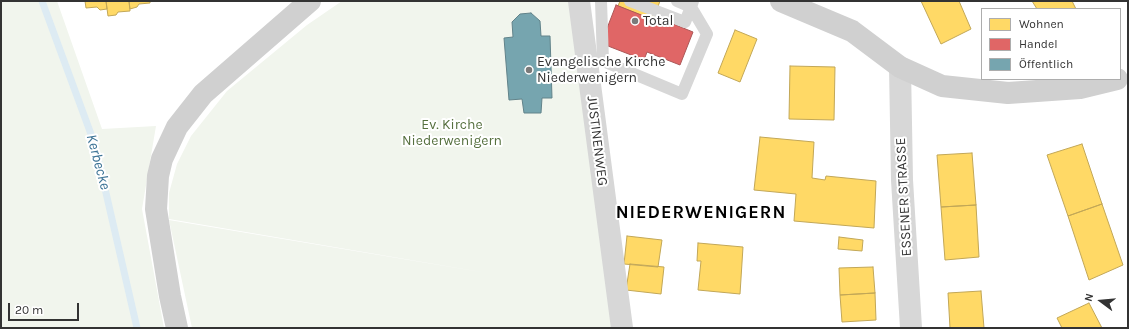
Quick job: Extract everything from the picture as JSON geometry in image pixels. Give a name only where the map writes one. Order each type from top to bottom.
[{"type":"main road","points":[[177,328],[170,296],[156,209],[158,176],[162,159],[176,127],[203,94],[310,1]]},
{"type":"main road","points":[[785,2],[852,31],[900,67],[942,86],[1008,93],[1080,88],[1113,80]]},
{"type":"street","name":"JUSTINENWEG","points":[[579,1],[622,328]]},
{"type":"street","name":"ESSENER STRASSE","points":[[900,67],[902,180],[911,328]]},
{"type":"lane","points":[[601,1],[603,61],[682,94],[707,34],[692,4]]},
{"type":"lane","points":[[630,1],[685,22],[692,4]]},
{"type":"lane","points":[[677,1],[692,4]]},
{"type":"green space","points":[[1,1],[57,1],[102,129],[156,126],[142,209],[164,328],[1,328]]},
{"type":"green space","name":"Ev. Kirche Niederwenigern","points":[[342,1],[569,1],[612,328],[192,328],[169,220],[499,275],[169,219],[169,193],[177,164],[191,136],[227,91],[307,25]]},
{"type":"building: Wohnen","points":[[85,1],[106,1],[107,9],[100,10],[97,7],[86,8]]},
{"type":"building: Wohnen","points":[[106,1],[129,1],[130,11],[118,12],[116,15],[108,16]]},
{"type":"building: Wohnen","points":[[129,1],[150,1],[150,3],[139,4],[137,7],[130,9]]},
{"type":"building: Wohnen","points":[[620,1],[660,1],[653,20],[618,6]]},
{"type":"building: Wohnen","points":[[921,1],[959,1],[971,29],[941,44]]},
{"type":"building: Wohnen","points":[[1032,1],[1072,1],[1076,8],[1036,8]]},
{"type":"building: Wohnen","points":[[735,30],[757,39],[740,82],[718,73]]},
{"type":"building: Wohnen","points":[[790,66],[835,67],[834,120],[789,119]]},
{"type":"building: Wohnen","points":[[760,137],[814,142],[812,178],[825,180],[826,176],[876,181],[874,228],[794,221],[796,194],[754,190]]},
{"type":"building: Wohnen","points":[[1082,144],[1102,204],[1068,216],[1047,155]]},
{"type":"building: Wohnen","points":[[972,153],[976,205],[941,207],[937,155]]},
{"type":"building: Wohnen","points":[[1102,204],[1123,265],[1089,280],[1068,216]]},
{"type":"building: Wohnen","points":[[976,205],[979,257],[945,260],[941,207]]},
{"type":"building: Wohnen","points":[[627,236],[662,240],[658,267],[624,264]]},
{"type":"building: Wohnen","points":[[839,237],[863,240],[862,251],[838,249]]},
{"type":"building: Wohnen","points":[[698,243],[743,247],[740,294],[698,290],[701,261],[697,261]]},
{"type":"building: Wohnen","points":[[630,264],[664,267],[661,294],[626,290]]},
{"type":"building: Wohnen","points":[[873,267],[875,293],[840,295],[839,268]]},
{"type":"building: Wohnen","points":[[981,291],[984,328],[950,328],[948,293]]},
{"type":"building: Wohnen","points":[[875,293],[876,320],[842,322],[840,295]]},
{"type":"building: Wohnen","points":[[1089,303],[1102,328],[1062,328],[1057,318]]},
{"type":"building: Handel","points":[[616,5],[659,22],[661,19],[693,32],[680,65],[647,52],[644,60],[608,46],[606,31]]},
{"type":"building: Öffentlich","name":"Evangelische Kirche Niederwenigern","points":[[531,13],[540,21],[541,36],[550,36],[552,98],[542,98],[541,113],[524,113],[522,99],[509,100],[504,38],[513,37],[512,22],[520,14]]},
{"type":"waterway","name":"Kerbecke","points":[[42,1],[95,145],[137,328]]},
{"type":"place","name":"Total","points":[[635,21]]},
{"type":"place","name":"Evangelische Kirche Niederwenigern","points":[[529,70]]},
{"type":"district","name":"NIEDERWENIGERN","points":[[701,213]]}]
